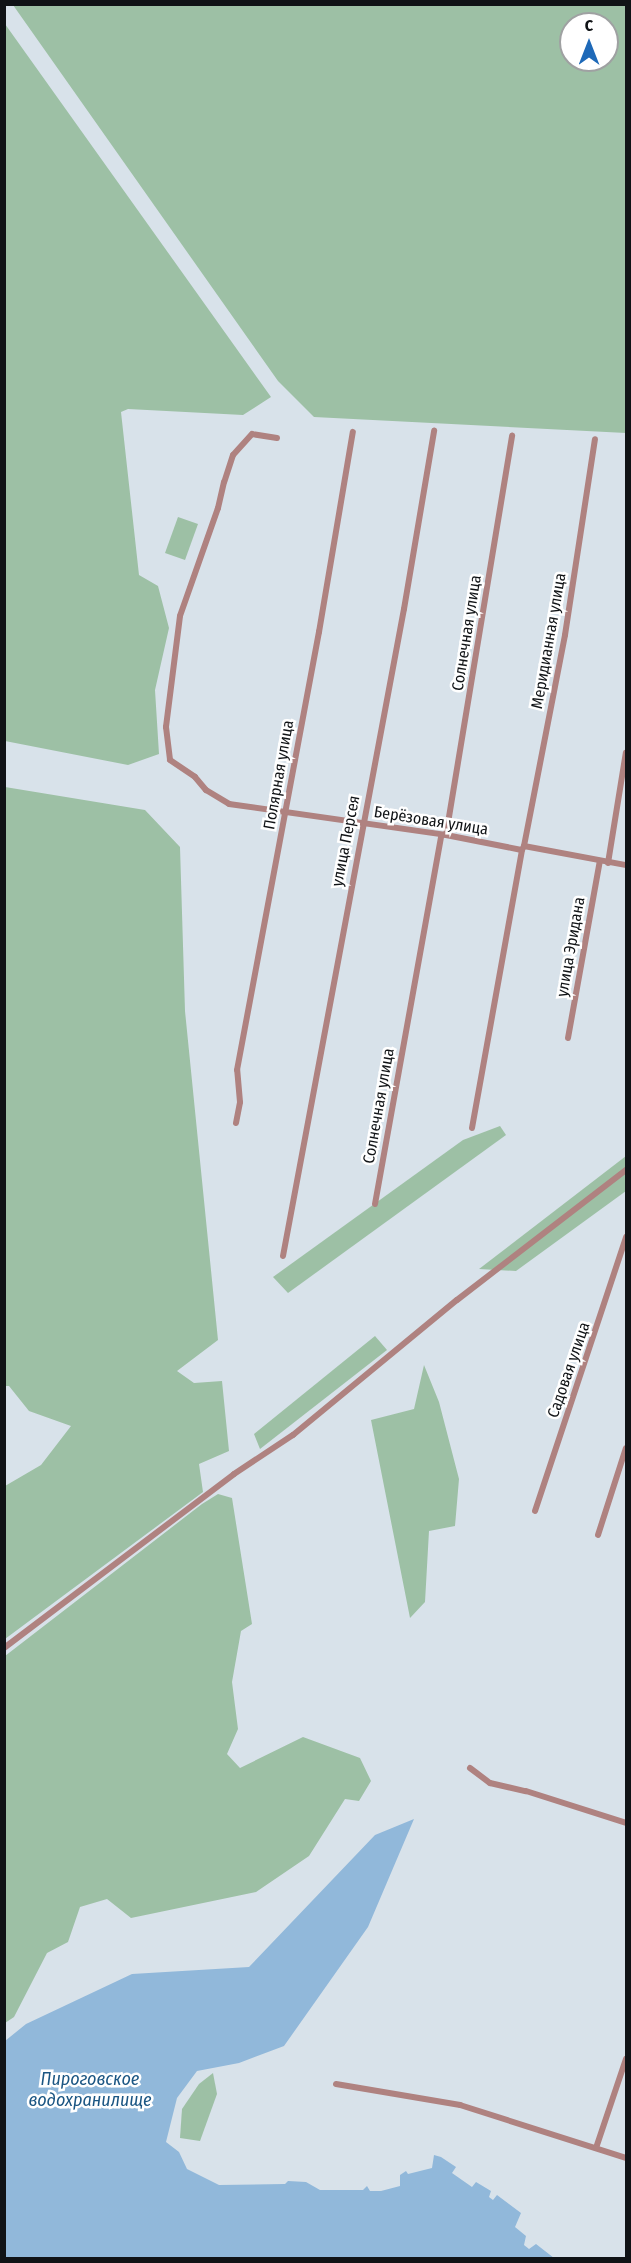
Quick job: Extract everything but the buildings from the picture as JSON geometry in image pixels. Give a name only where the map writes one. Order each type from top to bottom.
[{"type":"street","name":"улица Персея","points":[[283,1256],[362,823],[404,609],[434,431]]},
{"type":"street","name":"Полярная улица","points":[[236,1123],[240,1102],[237,1070],[286,812],[352,432]]},
{"type":"street","name":"Берёзовая улица","points":[[277,438],[252,434],[233,455],[224,482],[218,507],[180,616],[166,727],[170,760],[195,777],[206,790],[229,804],[627,865]]},
{"type":"street","name":"Солнечная улица","points":[[375,1204],[444,836],[512,435]]},
{"type":"street","name":"Меридианная улица","points":[[472,1128],[565,635],[595,439]]},
{"type":"street","points":[[608,863],[627,752]]},
{"type":"street","name":"улица Эридана","points":[[568,1038],[600,861]]},
{"type":"street","points":[[4,1648],[226,1480],[293,1435],[457,1300],[627,1170]]},
{"type":"street","name":"Садовая улица","points":[[535,1511],[627,1237]]},
{"type":"street","points":[[598,1535],[627,1449]]},
{"type":"street","points":[[470,1768],[490,1783],[526,1791],[627,1823]]},
{"type":"street","points":[[596,2148],[627,2059]]},
{"type":"street","points":[[336,2084],[460,2105],[627,2158]]},
{"type":"green space","points":[[13,5],[626,5],[626,433],[314,417],[278,381]]},
{"type":"green space","points":[[5,24],[271,397],[243,415],[128,409],[121,412],[139,575],[158,586],[169,628],[155,690],[159,754],[128,765],[5,741]]},
{"type":"green space","points":[[178,517],[198,524],[185,560],[165,553]]},
{"type":"green space","points":[[5,787],[145,810],[180,847],[185,1011],[218,1340],[177,1371],[194,1383],[222,1381],[229,1451],[199,1464],[203,1492],[5,1639],[5,1486],[41,1465],[71,1426],[29,1411],[9,1386],[5,1386]]},
{"type":"green space","points":[[500,1126],[506,1135],[288,1293],[273,1277],[463,1140]]},
{"type":"green space","points":[[626,1156],[626,1191],[516,1271],[479,1269]]},
{"type":"green space","points":[[375,1336],[387,1350],[260,1449],[254,1434]]},
{"type":"green space","points":[[424,1365],[439,1402],[459,1479],[455,1526],[429,1531],[425,1602],[410,1618],[371,1420],[414,1409]]},
{"type":"green space","points":[[218,1494],[232,1498],[252,1624],[241,1631],[232,1682],[238,1729],[227,1754],[240,1768],[303,1737],[360,1758],[371,1781],[359,1801],[345,1799],[309,1856],[256,1892],[131,1918],[107,1899],[80,1907],[68,1942],[47,1953],[14,2017],[5,2023],[5,1656]]},
{"type":"green space","points":[[213,2073],[217,2094],[200,2141],[180,2138],[182,2109],[199,2084]]},
{"type":"water","name":"Пироговское водохранилище","points":[[414,1819],[368,1927],[284,2046],[239,2063],[197,2071],[177,2098],[166,2142],[179,2152],[187,2169],[219,2185],[285,2184],[288,2181],[306,2182],[320,2190],[363,2190],[367,2186],[370,2191],[381,2191],[400,2186],[400,2175],[406,2171],[408,2174],[432,2168],[434,2155],[441,2157],[456,2167],[452,2173],[472,2187],[476,2182],[491,2191],[489,2197],[493,2200],[497,2195],[521,2213],[515,2227],[526,2236],[524,2245],[529,2249],[536,2244],[554,2258],[5,2258],[5,2041],[26,2024],[132,1974],[249,1967],[375,1835]]}]
